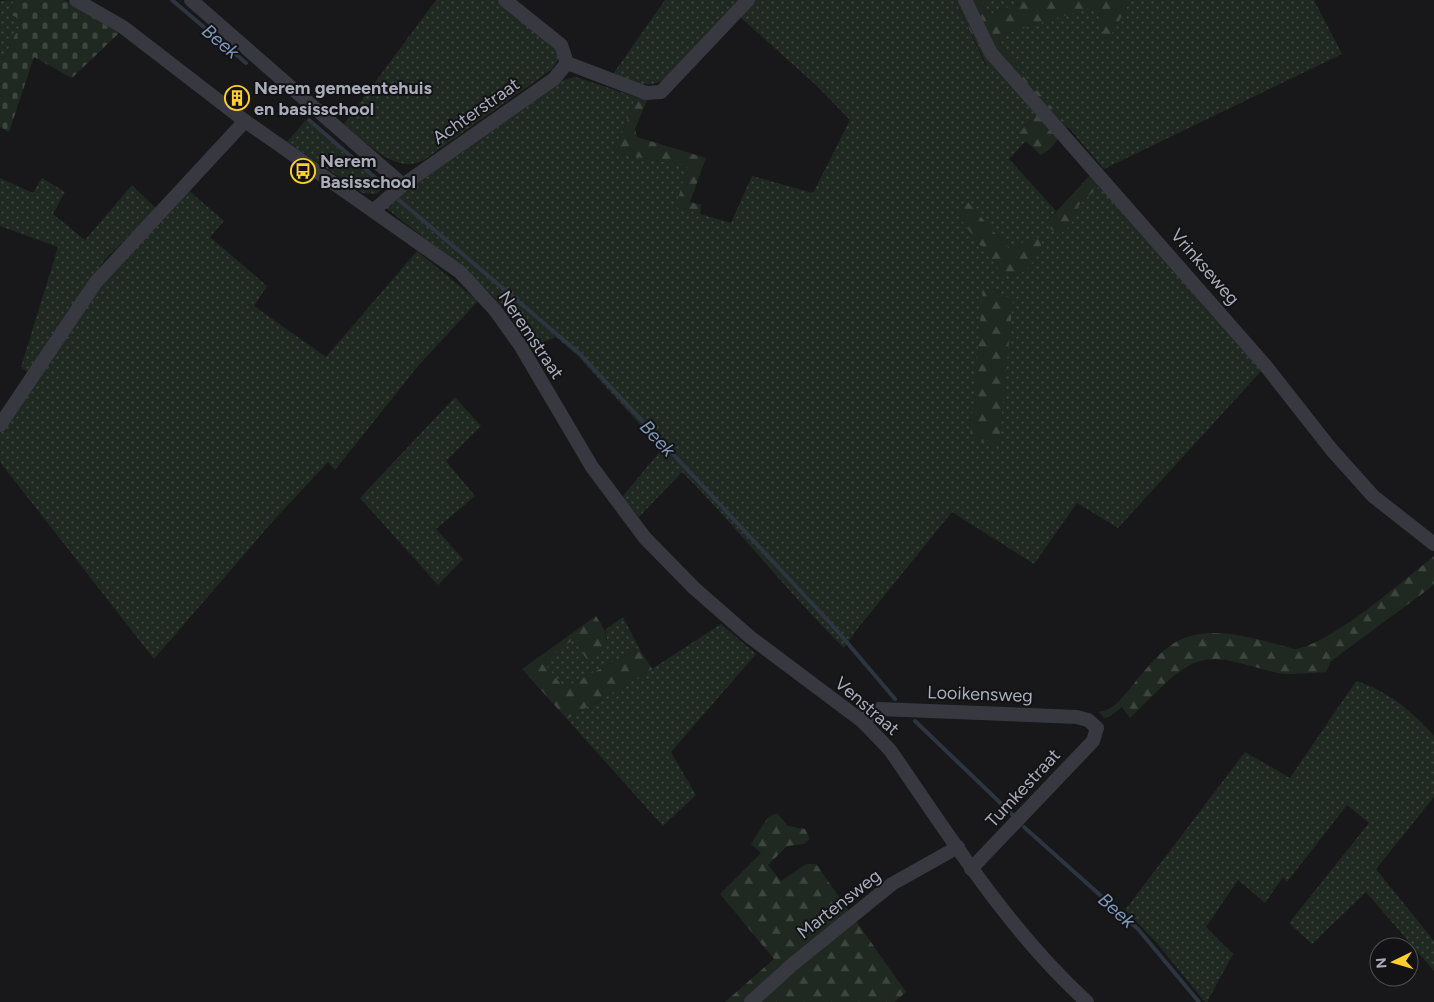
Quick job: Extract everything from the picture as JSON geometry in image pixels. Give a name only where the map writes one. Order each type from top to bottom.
[{"type":"street","name":"Neremstraat","points":[[76,0],[123,27],[244,121],[374,210],[460,272],[495,310],[520,345],[592,467]]},
{"type":"street","points":[[191,0],[403,185]]},
{"type":"street","points":[[505,0],[561,45],[567,63],[646,93],[661,92],[748,0]]},
{"type":"street","name":"Vrinkseweg","points":[[965,0],[991,53],[1265,365],[1331,449],[1374,496],[1434,544]]},
{"type":"street","name":"Achterstraat","points":[[374,210],[403,185],[554,78],[567,63]]},
{"type":"street","points":[[0,425],[96,282],[244,121]]},
{"type":"street","name":"Venstraat","points":[[592,467],[645,538],[694,588],[750,637],[862,721],[890,750],[958,847],[971,869],[1052,968],[1087,1002]]},
{"type":"street","name":"Looikensweg","points":[[862,721],[879,709],[1077,717],[1088,720],[1097,728]]},
{"type":"street","name":"Tumkestraat","points":[[971,869],[1093,741],[1097,728]]},
{"type":"street","name":"Martensweg","points":[[751,1002],[793,964],[892,884],[958,847]]},
{"type":"green space","points":[[14,0],[9,13],[22,21],[0,66],[0,1]]},
{"type":"green space","points":[[14,0],[65,0],[119,33],[72,78],[34,57],[9,132],[0,127],[0,66],[22,21],[9,13]]},
{"type":"green space","points":[[436,0],[497,0],[555,49],[559,59],[551,70],[424,160],[413,164],[403,164],[381,154],[344,124]]},
{"type":"green space","points":[[665,0],[740,0],[667,78],[653,84],[640,84],[613,74]]},
{"type":"green space","points":[[753,0],[955,0],[986,66],[991,63],[1036,114],[1018,134],[1026,141],[1009,159],[1056,211],[1046,223],[1074,214],[1077,207],[1101,184],[1263,369],[1118,528],[1077,503],[1034,564],[952,512],[844,648],[682,472],[639,517],[622,497],[662,449],[578,356],[556,337],[532,347],[500,303],[471,275],[386,208],[404,193],[564,80],[575,77],[636,97],[615,153],[688,166],[676,207],[731,223],[752,176],[813,193],[850,120],[817,86],[739,16]],"holes":[[[967,201],[1010,250],[955,212]]]},
{"type":"green space","points":[[955,0],[982,0],[990,14],[1029,0],[1131,0],[1106,44],[1096,6],[998,36],[1005,53],[1068,126],[1051,148],[1041,155],[1018,134],[1036,114],[991,63],[987,66]]},
{"type":"green space","points":[[982,0],[1029,0],[990,14]]},
{"type":"green space","points":[[1131,0],[1314,0],[1342,54],[1104,169],[1005,53],[998,36],[1096,5],[1106,43]]},
{"type":"green space","points":[[636,97],[647,100],[635,129],[637,137],[706,158],[690,202],[701,205],[700,214],[676,207],[687,166],[615,153]]},
{"type":"green space","points":[[306,120],[384,188],[376,194],[363,193],[287,142]]},
{"type":"green space","points":[[1091,174],[1101,184],[1077,207],[1071,225],[1061,233],[1052,230],[1046,223]]},
{"type":"green space","points":[[0,178],[33,193],[42,178],[65,192],[53,214],[85,240],[132,185],[157,209],[105,259],[31,375],[21,367],[58,247],[0,226]]},
{"type":"green space","points":[[187,189],[224,221],[210,237],[267,286],[254,306],[326,357],[417,251],[478,301],[418,366],[335,470],[328,462],[273,521],[154,659],[0,462],[0,433],[93,295]]},
{"type":"green space","points":[[967,201],[1010,250],[1035,235],[1042,243],[1036,257],[1028,268],[1018,274],[1003,275],[955,212]]},
{"type":"green space","points":[[983,288],[1013,299],[999,445],[970,439]]},
{"type":"green space","points":[[455,397],[481,426],[446,461],[475,496],[436,529],[463,559],[438,585],[360,498]]},
{"type":"green space","points":[[1434,556],[1434,585],[1331,661],[1326,672],[1287,674],[1226,660],[1213,659],[1201,661],[1190,665],[1174,676],[1130,718],[1122,707],[1109,717],[1104,718],[1099,712],[1109,709],[1117,703],[1159,655],[1180,640],[1193,635],[1222,633],[1253,638],[1296,649],[1311,644],[1347,624]]},
{"type":"green space","points":[[596,616],[604,630],[606,641],[595,655],[587,660],[574,639],[543,662],[564,688],[639,648],[652,669],[567,719],[522,669]]},
{"type":"green space","points":[[623,617],[639,648],[564,688],[543,662],[574,639],[587,660],[607,639],[605,630]]},
{"type":"green space","points":[[721,624],[756,654],[671,752],[696,795],[663,826],[567,719],[652,669]]},
{"type":"green space","points":[[1356,681],[1378,690],[1399,703],[1434,736],[1434,797],[1376,869],[1434,941],[1434,971],[1419,954],[1419,937],[1405,937],[1366,892],[1312,944],[1289,923],[1369,823],[1347,805],[1287,882],[1283,877],[1265,903],[1238,880],[1206,927],[1233,954],[1207,1002],[1205,1002],[1155,941],[1125,910],[1245,752],[1290,778]]},
{"type":"green space","points":[[777,813],[788,826],[805,829],[810,839],[804,844],[787,846],[768,865],[781,881],[806,864],[816,864],[906,992],[895,1002],[725,1002],[774,959],[720,894],[761,853],[751,844],[768,817]]},
{"type":"waterway","name":"Beek","points":[[172,0],[246,63]]},
{"type":"waterway","name":"Beek","points":[[309,120],[386,187]]},
{"type":"waterway","name":"Beek","points":[[399,200],[579,353],[833,626],[895,699]]},
{"type":"waterway","name":"Beek","points":[[915,721],[1014,816]]},
{"type":"waterway","name":"Beek","points":[[1024,827],[1138,929],[1199,1002]]},
{"type":"place","name":"Nerem gemeentehuis en basisschool","points":[[237,98]]},
{"type":"place","name":"Nerem Basisschool","points":[[303,171]]}]
